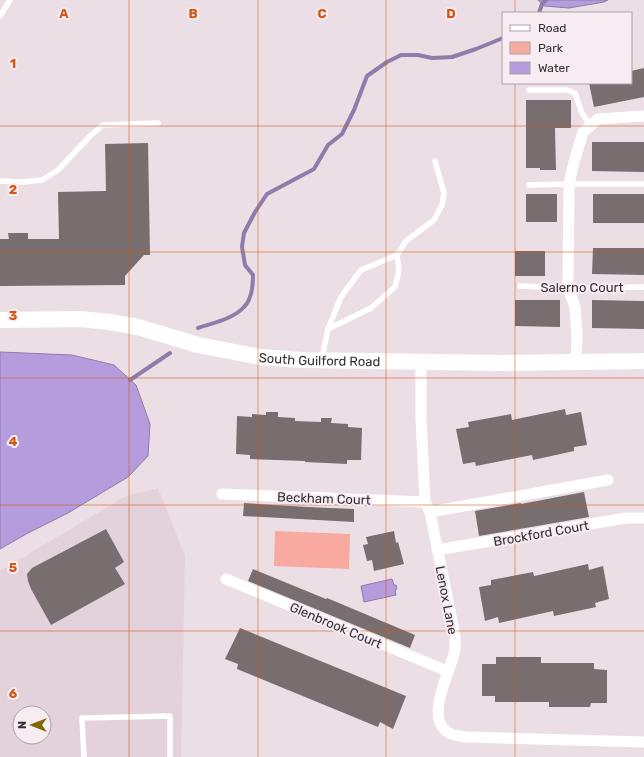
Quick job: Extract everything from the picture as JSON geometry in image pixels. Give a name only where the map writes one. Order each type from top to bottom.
[{"type":"main road","name":"South Guilford Road","points":[[0,320],[81,319],[109,322],[138,327],[198,345],[260,357],[321,361],[644,361]]},
{"type":"street","points":[[576,362],[577,335],[575,307],[568,288],[569,184],[574,162],[583,132],[598,119],[644,116]]},
{"type":"street","name":"Lenox Lane","points":[[421,362],[421,418],[427,507],[455,636],[455,649],[447,671],[439,705],[438,720],[442,727],[447,732],[455,735],[491,739],[644,742]]},
{"type":"street","points":[[427,507],[608,480]]},
{"type":"street","name":"Beckham Court","points":[[222,494],[427,507]]},
{"type":"street","name":"Brockford Court","points":[[437,550],[626,518],[644,518]]},
{"type":"street","name":"Glenbrook Court","points":[[226,579],[447,671]]},
{"type":"lane","points":[[0,16],[10,0]]},
{"type":"lane","points":[[529,90],[567,90],[575,93],[582,113],[590,125]]},
{"type":"lane","points":[[0,181],[23,182],[42,180],[58,170],[91,135],[103,125],[158,122]]},
{"type":"lane","points":[[321,361],[328,329],[341,297],[361,270],[397,255],[406,241],[434,220],[442,205],[444,193],[435,161]]},
{"type":"lane","points":[[529,185],[644,184]]},
{"type":"lane","points":[[328,329],[371,308],[396,288],[399,271],[397,255]]},
{"type":"lane","name":"Salerno Court","points":[[520,286],[568,288],[644,287]]},
{"type":"lane","points":[[84,757],[82,718],[170,716],[170,757]]},
{"type":"shaded area","points":[[158,488],[185,556],[181,757],[0,757],[0,571],[126,496]]},
{"type":"green space","points":[[275,531],[350,534],[349,569],[274,566]]},
{"type":"water","points":[[538,0],[608,0],[569,8],[544,6]]},
{"type":"water","points":[[0,352],[72,355],[114,365],[136,385],[150,424],[148,456],[128,477],[68,513],[0,549]]},
{"type":"water","points":[[392,579],[397,589],[395,590],[396,595],[364,602],[361,586]]},
{"type":"building","points":[[644,68],[644,97],[594,107],[589,84],[632,84],[632,71]]},
{"type":"building","points":[[526,100],[571,100],[571,128],[555,128],[556,170],[526,168]]},
{"type":"building","points":[[592,142],[644,142],[644,172],[592,171]]},
{"type":"building","points":[[148,143],[150,255],[144,255],[125,276],[125,285],[0,286],[0,239],[9,239],[8,233],[28,233],[28,239],[59,239],[58,192],[106,191],[105,144]]},
{"type":"building","points":[[526,194],[557,194],[557,222],[526,222]]},
{"type":"building","points":[[593,194],[644,194],[644,223],[593,223]]},
{"type":"building","points":[[593,248],[644,248],[644,275],[592,274]]},
{"type":"building","points":[[515,251],[545,251],[545,276],[515,276]]},
{"type":"building","points":[[515,300],[560,300],[560,327],[515,326]]},
{"type":"building","points":[[592,300],[644,301],[644,329],[592,328]]},
{"type":"building","points":[[565,409],[566,415],[581,412],[587,445],[574,447],[574,451],[533,460],[532,455],[476,466],[475,462],[463,464],[456,429],[469,427],[468,422],[511,414],[512,420]]},
{"type":"building","points":[[266,412],[278,412],[278,417],[295,418],[295,421],[321,422],[321,418],[332,418],[331,423],[348,424],[348,427],[362,428],[361,460],[347,460],[347,464],[305,462],[250,459],[250,455],[236,454],[237,416],[252,417],[252,414],[266,415]]},
{"type":"building","points":[[584,492],[589,517],[479,536],[475,511]]},
{"type":"building","points":[[244,503],[354,509],[354,522],[243,516]]},
{"type":"building","points":[[106,529],[124,562],[115,568],[125,584],[51,625],[31,589],[27,574],[32,568]]},
{"type":"building","points":[[394,531],[396,543],[398,542],[404,564],[374,571],[372,560],[367,561],[363,545],[368,544],[366,537]]},
{"type":"building","points":[[588,564],[589,570],[603,566],[609,599],[595,603],[596,607],[554,616],[553,611],[499,623],[498,617],[485,621],[479,587],[491,585],[491,580],[533,572],[534,576]]},
{"type":"building","points":[[253,569],[415,635],[410,648],[248,581]]},
{"type":"building","points":[[240,628],[406,696],[393,729],[380,722],[378,727],[237,669],[238,664],[225,659]]},
{"type":"building","points":[[496,657],[541,657],[541,663],[594,663],[594,669],[607,670],[607,703],[591,703],[590,707],[549,707],[549,702],[495,702],[495,696],[482,696],[482,664],[496,664]]},
{"type":"waterway","points":[[539,12],[542,4],[546,0]]},
{"type":"waterway","points":[[198,328],[229,318],[247,304],[252,292],[253,275],[245,265],[242,247],[244,233],[255,212],[267,194],[314,169],[328,145],[342,134],[354,110],[367,76],[387,62],[401,55],[418,55],[432,58],[452,57],[502,38]]},
{"type":"waterway","points":[[130,380],[170,353]]}]
